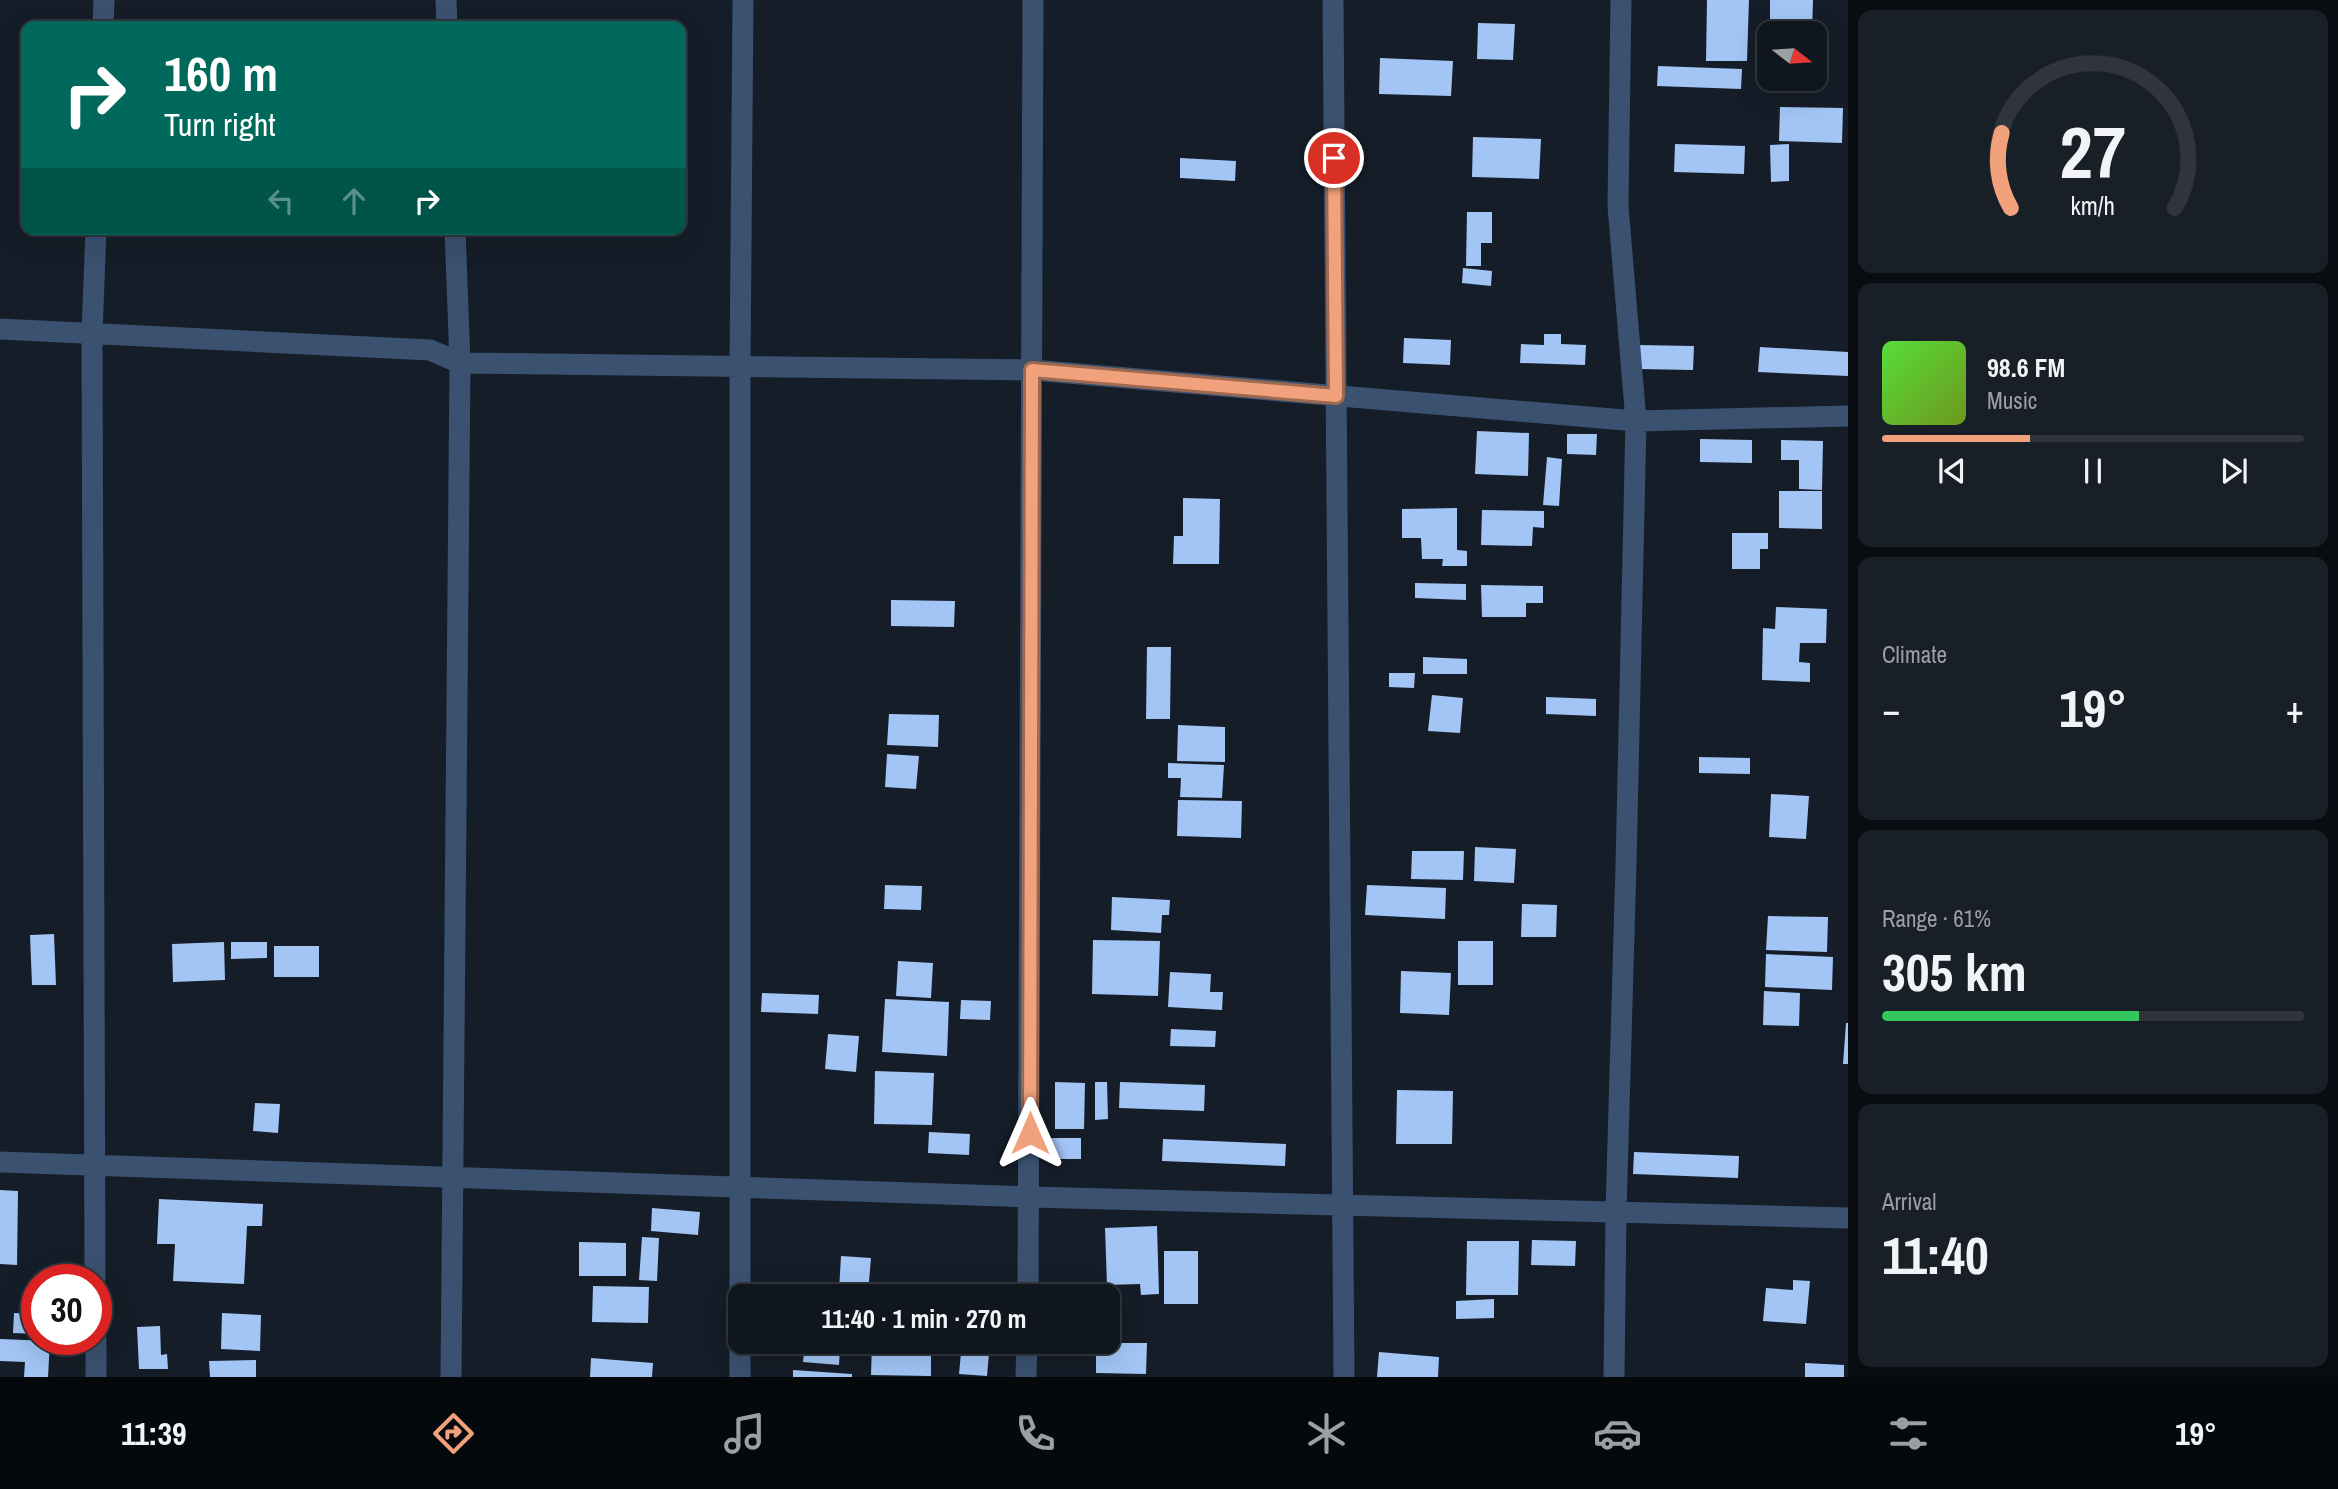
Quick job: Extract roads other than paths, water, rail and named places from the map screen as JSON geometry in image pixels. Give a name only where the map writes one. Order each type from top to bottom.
[{"type":"street","points":[[103,21],[104,0]]},
{"type":"street","points":[[446,0],[447,21]]},
{"type":"street","points":[[740,1377],[740,368],[743,0]]},
{"type":"street","points":[[1028,1284],[1033,0]]},
{"type":"street","points":[[1333,0],[1344,1377]]},
{"type":"street","points":[[1614,1377],[1636,421],[1618,206],[1621,0]]},
{"type":"street","points":[[95,1264],[92,334],[96,235]]},
{"type":"street","points":[[451,1377],[460,363],[455,235]]},
{"type":"street","points":[[0,329],[430,350],[460,363],[1032,370],[1636,421],[1848,416]]},
{"type":"street","points":[[0,1162],[1030,1197],[1848,1218]]},
{"type":"street","points":[[1027,1354],[1027,1377]]},
{"type":"street","points":[[96,1355],[96,1377]]}]
